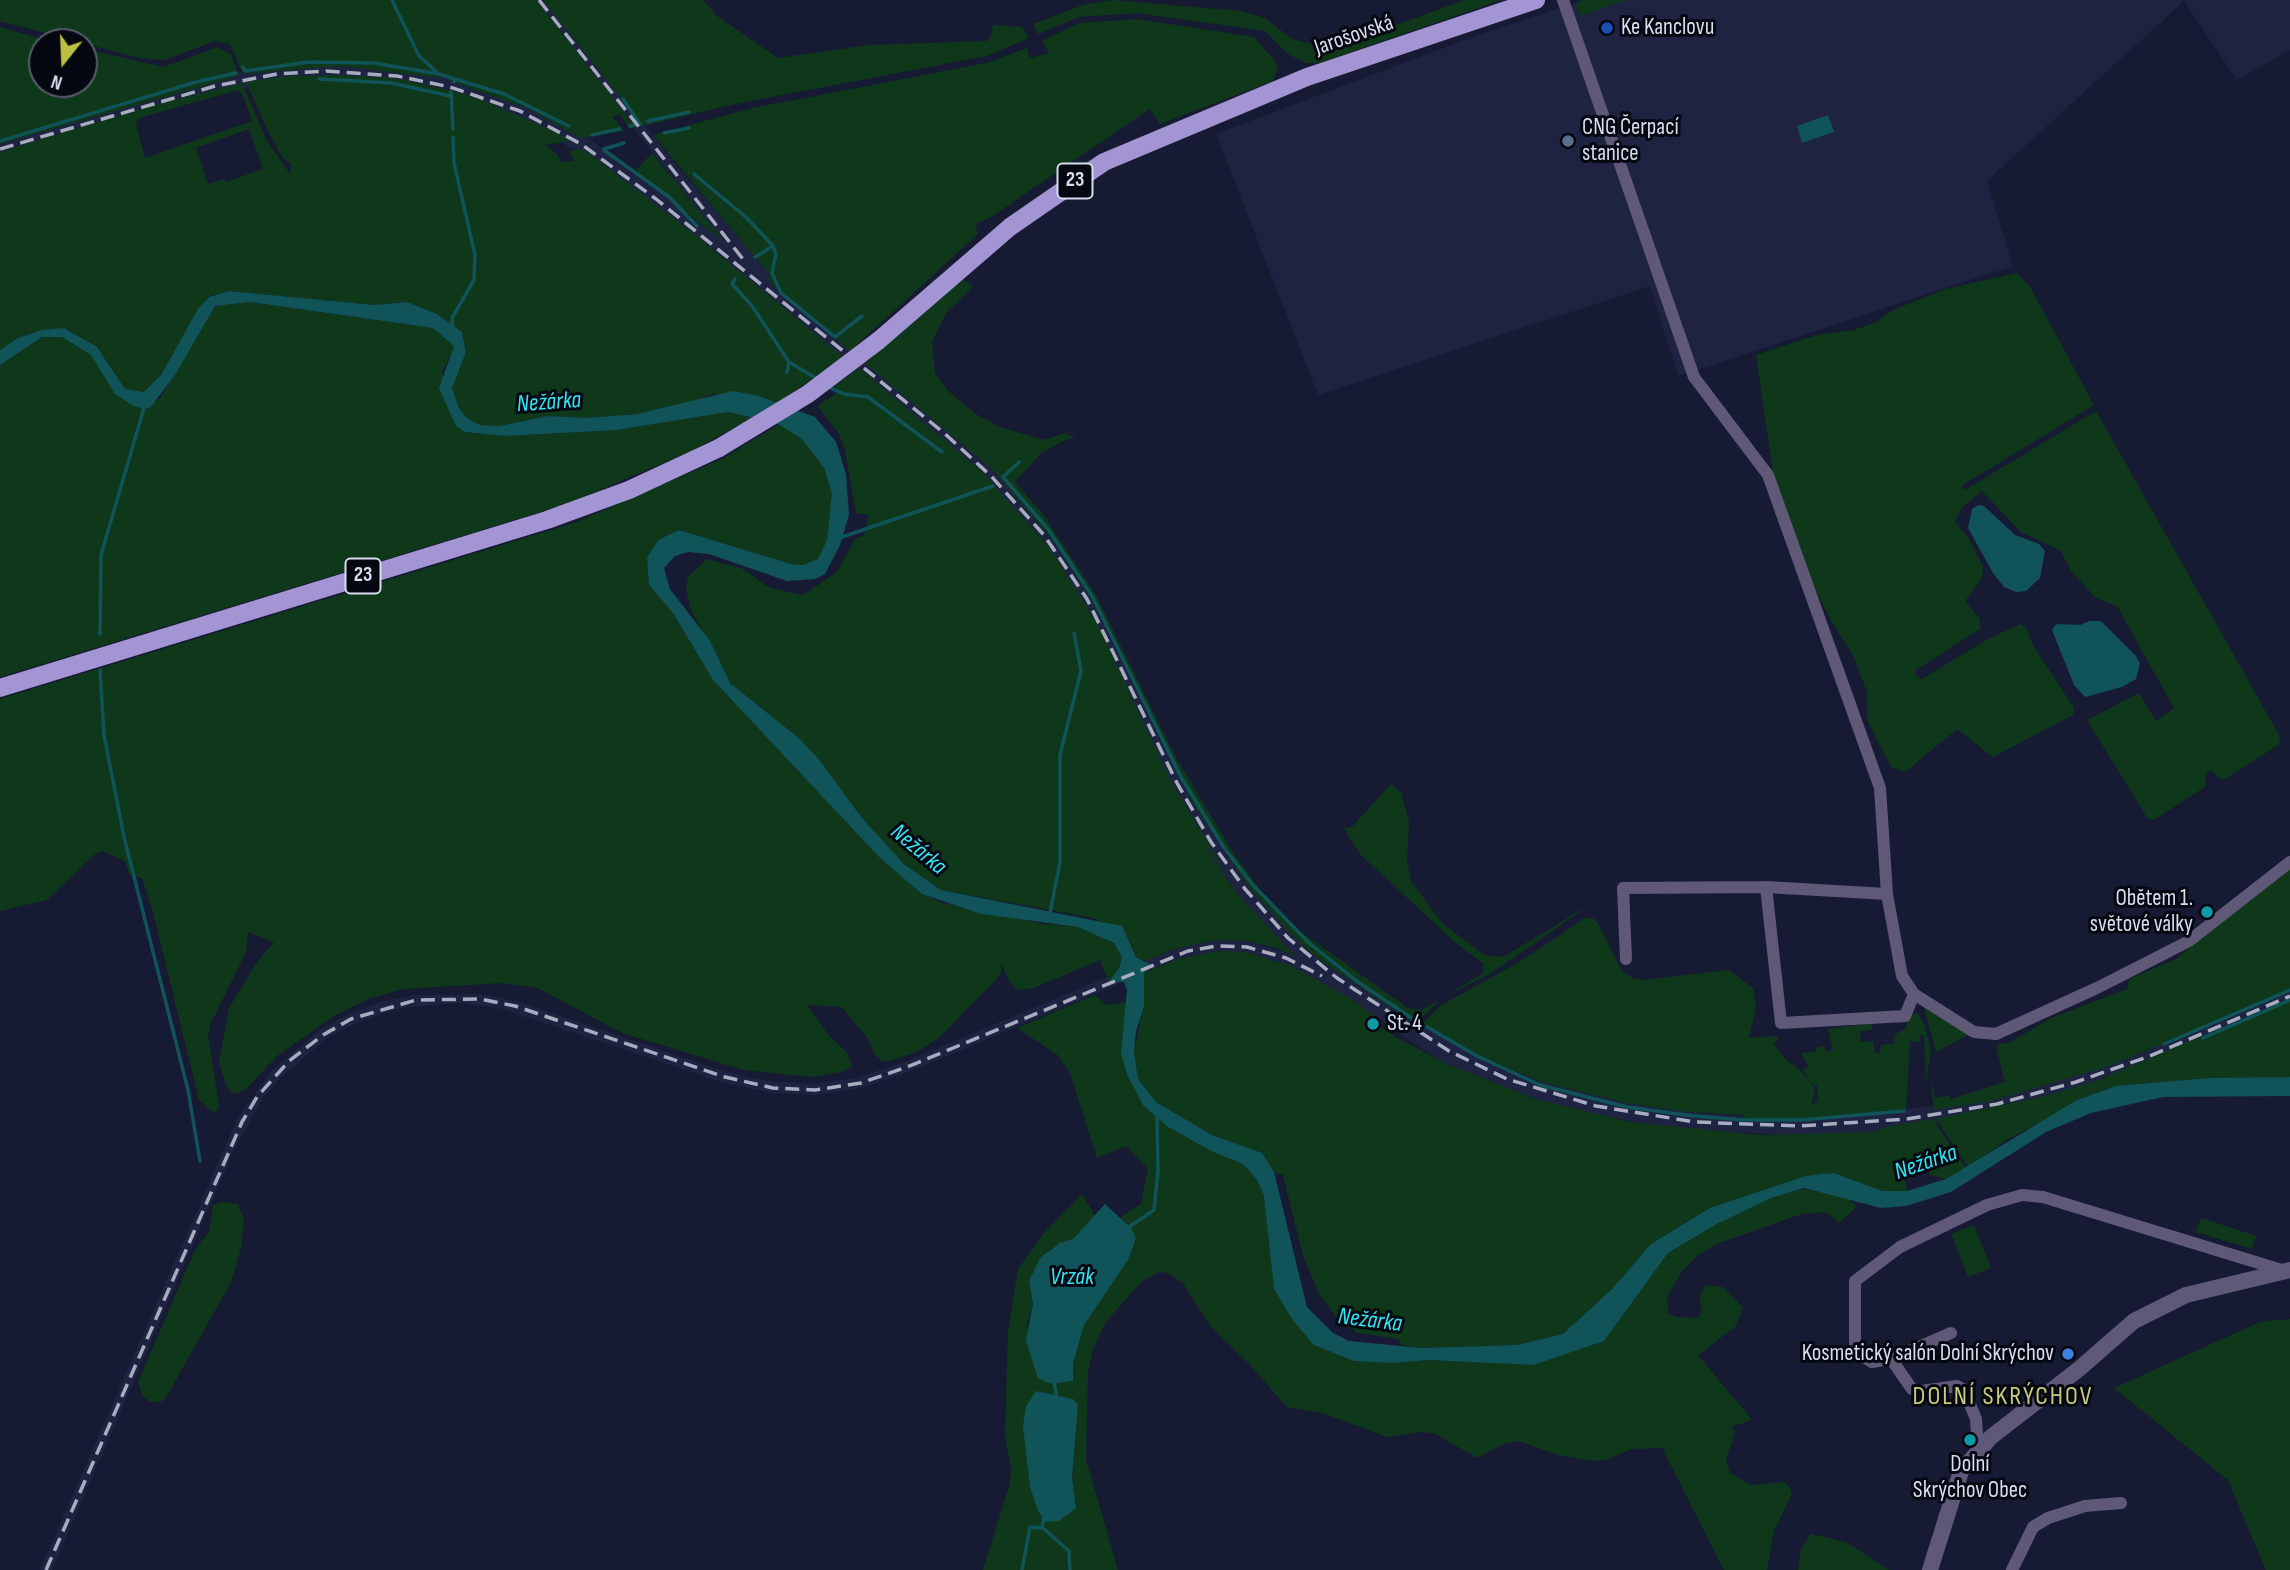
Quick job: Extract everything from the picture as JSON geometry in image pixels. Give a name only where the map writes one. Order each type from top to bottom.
[{"type":"main road","name":"Jarošovská","points":[[0,688],[547,520],[629,490],[719,448],[808,394],[878,341],[1010,227],[1104,162],[1307,77],[1536,0]]},
{"type":"street","points":[[1563,0],[1694,377],[1768,475],[1880,788],[1888,894],[1902,975],[1914,994],[1974,1032],[1996,1034],[2099,987],[2189,941],[2290,862]]},
{"type":"street","points":[[1626,959],[1623,888],[1766,887],[1888,894]]},
{"type":"street","points":[[1766,887],[1782,1023],[1905,1016],[1914,994]]},
{"type":"street","points":[[1951,1333],[1891,1359],[1872,1362],[1863,1356],[1855,1345],[1855,1281],[1900,1247],[2005,1198],[2022,1195],[2043,1197],[2288,1270]]},
{"type":"street","points":[[1930,1570],[1961,1471],[1978,1450],[2002,1429],[2079,1369],[2134,1321],[2186,1296],[2288,1270]]},
{"type":"street","points":[[1891,1359],[1912,1389],[1921,1391],[1957,1386],[1964,1390],[1978,1427],[1978,1450]]},
{"type":"street","points":[[1978,1427],[2002,1429]]},
{"type":"street","points":[[2012,1570],[2025,1538],[2040,1522],[2085,1506],[2121,1503]]},
{"type":"shaded area","points":[[0,0],[536,0],[635,127],[630,129],[620,115],[612,116],[624,131],[580,138],[526,108],[447,80],[447,76],[439,71],[439,78],[340,66],[243,74],[230,44],[215,41],[164,60],[139,58],[98,47],[98,28],[28,28],[0,21]]},
{"type":"shaded area","points":[[532,0],[546,0],[673,161],[771,275],[769,279],[930,410],[1025,499],[1095,595],[1185,779],[1224,847],[1282,919],[1382,999],[1441,1036],[1476,1055],[1542,1082],[1626,1103],[1688,1112],[1760,1117],[1878,1113],[1956,1103],[2290,986],[2290,1005],[2115,1079],[1959,1120],[1869,1132],[1799,1135],[1657,1126],[1579,1111],[1536,1099],[1448,1064],[1415,1045],[1350,998],[1291,966],[1246,952],[1178,959],[909,1072],[862,1088],[815,1095],[772,1093],[724,1083],[498,1008],[460,1003],[401,1008],[354,1024],[326,1039],[281,1077],[262,1100],[234,1150],[52,1570],[40,1570],[237,1119],[272,1070],[320,1030],[349,1014],[380,1002],[415,995],[481,994],[516,1001],[727,1072],[774,1082],[815,1084],[859,1077],[904,1062],[1174,949],[1217,940],[1247,941],[1292,954],[1238,895],[1210,857],[939,440],[647,202],[576,151],[546,134],[396,85],[249,87],[201,98],[0,158],[0,140],[237,72],[323,63],[426,72],[490,90],[586,136],[723,241]]},
{"type":"shaded area","points":[[543,0],[703,0],[717,16],[778,58],[869,45],[987,41],[991,37],[993,25],[1022,27],[1029,38],[987,56],[735,104],[643,126]]},
{"type":"shaded area","points":[[1112,0],[1241,11],[1265,18],[1292,39],[1319,46],[1352,41],[1465,0],[1501,0],[1320,63],[1306,63],[1288,54],[1265,31],[1137,13],[1079,17],[1038,34],[1033,24],[1083,5]]},
{"type":"shaded area","points":[[1581,0],[1627,0],[1580,16],[1576,6]]},
{"type":"shaded area","points":[[1584,0],[2290,0],[2290,50],[2237,80],[2184,1],[1987,181],[2013,266],[1678,376],[1650,286],[1318,395],[1216,134],[1467,39]]},
{"type":"shaded area","points":[[1137,19],[1254,37],[1278,65],[1273,81],[1160,124],[1150,109],[988,219],[975,224],[978,234],[850,351],[781,294],[768,279],[770,275],[653,135],[753,108],[987,63],[1027,48],[1030,58],[1049,53],[1042,41],[1079,23]]},
{"type":"shaded area","points":[[0,27],[28,35],[28,98],[98,98],[98,52],[164,67],[218,47],[231,55],[239,76],[0,144]]},
{"type":"shaded area","points":[[287,76],[394,78],[483,100],[557,133],[570,141],[545,145],[559,156],[560,162],[574,161],[569,151],[583,149],[693,233],[843,357],[777,403],[759,396],[712,394],[695,402],[637,414],[587,418],[548,416],[499,426],[480,425],[468,419],[459,408],[452,387],[466,352],[462,332],[437,314],[407,302],[374,305],[229,291],[209,296],[161,375],[144,392],[125,390],[104,357],[67,329],[42,330],[18,338],[0,350],[0,152],[151,106],[242,83],[267,141],[290,174],[291,164],[283,158],[268,131],[246,82]],"holes":[[[238,90],[243,95],[252,121],[145,158],[136,125],[139,118]],[[249,129],[263,169],[226,182],[225,179],[208,184],[196,148]]]},
{"type":"shaded area","points":[[652,153],[726,244],[635,171]]},
{"type":"shaded area","points":[[2017,273],[2030,287],[2094,405],[1961,486],[1965,490],[2096,411],[2279,735],[2280,744],[2223,780],[2210,770],[2205,776],[2206,786],[2154,820],[2148,819],[2087,720],[2139,693],[2156,721],[2174,708],[2117,606],[2096,598],[2071,571],[2061,551],[2021,532],[1982,491],[1961,508],[1955,522],[1969,539],[1983,567],[1982,578],[1965,601],[1980,619],[1980,629],[1916,670],[1916,675],[1922,679],[1986,640],[2021,624],[2028,631],[2032,644],[2074,708],[2073,715],[1993,757],[1957,729],[1905,772],[1891,767],[1867,720],[1867,692],[1853,655],[1831,621],[1813,584],[1773,472],[1756,355],[1817,335],[1854,330],[1875,323],[1893,310],[1946,289]]},
{"type":"shaded area","points":[[963,279],[973,287],[946,313],[932,342],[935,373],[949,392],[976,414],[999,427],[1045,440],[1065,433],[1076,439],[1067,439],[1040,454],[1015,482],[1043,514],[1096,595],[1173,752],[1232,851],[1266,898],[1301,932],[1408,1008],[1422,1010],[1441,999],[1415,1024],[1316,957],[1248,886],[1193,804],[1111,630],[1055,543],[991,468],[865,363]]},
{"type":"shaded area","points":[[249,302],[433,328],[454,346],[442,373],[456,426],[465,432],[506,436],[617,430],[728,412],[752,418],[689,452],[567,504],[0,677],[0,365],[42,337],[62,337],[91,355],[116,394],[143,409],[160,398],[215,306]]},
{"type":"shaded area","points":[[859,368],[982,472],[1049,547],[1097,623],[1171,782],[1227,874],[1198,838],[1238,895],[1296,957],[1277,948],[1247,941],[1217,940],[1174,949],[1145,961],[1137,957],[1126,935],[1094,918],[941,890],[905,865],[862,818],[821,762],[800,739],[730,683],[690,608],[686,588],[688,577],[707,559],[743,569],[768,587],[803,595],[836,573],[856,538],[864,536],[869,515],[856,513],[845,450],[838,432],[817,406],[837,393],[832,388]]},
{"type":"shaded area","points":[[779,424],[802,439],[824,468],[832,494],[832,514],[827,540],[818,559],[803,565],[791,564],[679,530],[658,540],[647,558],[649,585],[673,613],[713,680],[880,858],[921,893],[942,903],[1043,924],[1078,927],[1099,934],[1114,943],[1122,956],[1119,968],[1109,982],[1100,960],[1034,988],[1018,990],[1008,980],[1001,962],[1001,972],[994,982],[940,1037],[917,1052],[890,1061],[882,1061],[874,1054],[869,1040],[842,1007],[807,1005],[830,1037],[847,1052],[852,1066],[842,1072],[812,1077],[744,1070],[622,1033],[538,988],[501,983],[403,989],[368,999],[334,1016],[277,1056],[244,1091],[233,1094],[226,1085],[219,1062],[229,1008],[257,962],[274,942],[248,932],[246,952],[211,1023],[208,1036],[219,1105],[215,1114],[199,1100],[153,912],[142,878],[129,874],[125,861],[102,851],[95,854],[47,900],[0,911],[0,699],[574,523],[724,458]]},
{"type":"shaded area","points":[[1391,784],[1401,792],[1409,822],[1407,861],[1411,881],[1442,923],[1484,955],[1503,957],[1596,901],[1491,973],[1448,995],[1483,973],[1484,964],[1456,943],[1361,855],[1341,824],[1346,828],[1352,827]]},
{"type":"shaded area","points":[[2290,867],[2290,991],[2109,1066],[1992,1101],[1934,1110],[1930,1078],[1935,1098],[1949,1095],[1951,1099],[2005,1082],[1996,1048],[2000,1044],[2011,1042],[2049,1019],[2127,989],[2129,979],[2176,959]]},
{"type":"shaded area","points":[[1585,918],[1593,918],[1598,923],[1621,970],[1632,978],[1643,980],[1729,970],[1753,988],[1756,1007],[1749,1038],[1776,1036],[1779,1040],[1773,1043],[1815,1088],[1811,1106],[1818,1101],[1817,1085],[1813,1085],[1803,1070],[1809,1066],[1801,1053],[1816,1052],[1815,1048],[1824,1046],[1826,1052],[1833,1050],[1828,1029],[1872,1023],[1872,1030],[1860,1031],[1861,1042],[1873,1041],[1875,1053],[1880,1053],[1881,1045],[1895,1043],[1894,1035],[1905,1029],[1910,1016],[1917,1013],[1924,1024],[1931,1050],[1926,1082],[1924,1035],[1920,1035],[1920,1042],[1910,1041],[1906,1110],[1801,1120],[1743,1120],[1744,1115],[1688,1112],[1626,1103],[1542,1082],[1476,1055],[1422,1024],[1440,1006],[1526,958]]},
{"type":"shaded area","points":[[1218,951],[1246,952],[1291,966],[1350,998],[1380,1020],[1381,1028],[1403,1041],[1448,1064],[1536,1099],[1631,1122],[1759,1135],[1874,1132],[1885,1127],[1933,1119],[1966,1168],[1946,1179],[1930,1175],[1927,1171],[1905,1176],[1907,1191],[1883,1191],[1834,1173],[1806,1176],[1710,1208],[1651,1244],[1612,1289],[1563,1334],[1517,1345],[1421,1348],[1402,1345],[1399,1339],[1358,1333],[1340,1322],[1319,1294],[1303,1255],[1283,1175],[1274,1172],[1261,1153],[1212,1135],[1156,1102],[1138,1079],[1134,1051],[1144,1007],[1144,973],[1178,959]]},
{"type":"shaded area","points":[[1095,995],[1106,1005],[1127,1002],[1121,1053],[1168,1127],[1213,1152],[1243,1164],[1257,1180],[1264,1196],[1270,1247],[1292,1319],[1393,1363],[1428,1360],[1535,1365],[1604,1341],[1668,1253],[1715,1225],[1771,1198],[1801,1189],[1845,1196],[1857,1206],[1839,1223],[1826,1212],[1802,1214],[1719,1243],[1698,1255],[1682,1271],[1667,1297],[1668,1314],[1677,1317],[1698,1318],[1702,1311],[1699,1298],[1705,1285],[1723,1287],[1743,1308],[1735,1327],[1698,1355],[1752,1420],[1731,1427],[1735,1432],[1726,1459],[1730,1473],[1751,1485],[1784,1482],[1792,1494],[1774,1531],[1767,1570],[1724,1570],[1663,1450],[1665,1448],[1631,1449],[1606,1460],[1593,1461],[1558,1455],[1519,1441],[1506,1443],[1477,1458],[1434,1433],[1420,1432],[1387,1437],[1323,1413],[1287,1407],[1251,1366],[1211,1327],[1183,1283],[1168,1273],[1159,1272],[1141,1282],[1106,1322],[1093,1349],[1088,1372],[1086,1459],[1118,1570],[983,1570],[1010,1483],[1011,1468],[1005,1437],[1008,1331],[1018,1269],[1044,1233],[1082,1194],[1095,1216],[1073,1239],[1050,1249],[1029,1281],[1033,1304],[1027,1325],[1051,1384],[1073,1381],[1073,1364],[1084,1325],[1128,1260],[1136,1239],[1121,1217],[1141,1204],[1148,1169],[1126,1146],[1097,1158],[1070,1073],[1058,1055],[1017,1028]],"holes":[[[1036,1391],[1072,1399],[1078,1405],[1072,1477],[1075,1508],[1035,1498],[1030,1487],[1027,1449]]]},
{"type":"shaded area","points":[[2290,999],[2290,1077],[2208,1078],[2116,1086],[2077,1100],[2074,1105],[2008,1139],[1968,1167],[1936,1119],[2045,1096],[2098,1080]]},
{"type":"shaded area","points":[[1924,1008],[1952,1022],[1969,1034],[1936,1052]]},
{"type":"shaded area","points":[[223,1202],[238,1204],[244,1220],[241,1248],[231,1282],[167,1396],[161,1402],[150,1402],[142,1395],[138,1382],[195,1250],[209,1231],[213,1205]]},
{"type":"shaded area","points":[[2201,1218],[2256,1236],[2252,1249],[2196,1232]]},
{"type":"shaded area","points":[[1974,1225],[1991,1268],[1968,1277],[1951,1234]]},
{"type":"shaded area","points":[[2290,1319],[2290,1570],[2266,1570],[2228,1480],[2114,1388],[2260,1322]]},
{"type":"shaded area","points":[[1811,1534],[1846,1542],[1889,1570],[1798,1570],[1801,1549]]},
{"type":"water","points":[[1828,115],[1834,132],[1802,143],[1797,126]]},
{"type":"water","points":[[229,291],[374,305],[407,302],[437,314],[462,332],[466,352],[452,388],[459,408],[468,419],[480,425],[499,426],[548,416],[587,418],[637,414],[733,391],[759,396],[815,417],[836,442],[846,474],[849,515],[840,545],[825,574],[815,579],[787,581],[709,554],[688,552],[675,556],[664,568],[670,589],[710,641],[730,683],[800,739],[821,762],[862,818],[905,865],[941,890],[1122,926],[1136,957],[1153,966],[1144,973],[1144,1007],[1136,1031],[1134,1051],[1138,1079],[1156,1102],[1212,1135],[1262,1153],[1274,1172],[1307,1307],[1333,1333],[1349,1341],[1421,1348],[1517,1345],[1563,1334],[1612,1289],[1651,1244],[1710,1208],[1806,1176],[1821,1174],[1834,1173],[1883,1191],[1907,1191],[1946,1179],[2077,1100],[2116,1086],[2208,1078],[2290,1077],[2290,1096],[2163,1097],[2091,1113],[2046,1132],[1951,1192],[1906,1206],[1881,1208],[1804,1188],[1771,1198],[1715,1225],[1668,1253],[1604,1341],[1534,1365],[1428,1360],[1393,1363],[1354,1361],[1314,1345],[1292,1319],[1274,1289],[1264,1196],[1257,1180],[1243,1164],[1213,1152],[1168,1127],[1143,1105],[1127,1074],[1121,1053],[1127,990],[1124,982],[1109,982],[1119,968],[1122,957],[1114,943],[1078,927],[981,914],[922,894],[880,858],[713,680],[673,613],[649,585],[647,558],[658,540],[679,530],[791,564],[803,565],[818,559],[827,540],[832,494],[824,468],[802,439],[778,424],[728,412],[617,430],[506,436],[465,432],[456,426],[439,388],[454,346],[433,328],[250,302],[215,306],[175,375],[150,408],[143,409],[132,405],[115,394],[91,355],[62,337],[42,337],[0,365],[0,350],[18,338],[42,330],[64,328],[97,347],[125,389],[144,392],[161,375],[198,309],[209,297]]},
{"type":"water","points":[[1978,505],[1984,506],[2015,535],[2039,544],[2045,551],[2040,578],[2026,591],[2016,592],[2004,587],[1993,573],[1968,528],[1972,509]]},
{"type":"water","points":[[2101,621],[2136,656],[2140,664],[2136,679],[2122,687],[2085,697],[2074,685],[2052,630],[2056,624],[2080,625]]},
{"type":"water","name":"Vrzák","points":[[1105,1204],[1131,1228],[1136,1238],[1128,1260],[1084,1325],[1073,1364],[1073,1381],[1051,1384],[1038,1378],[1026,1341],[1033,1304],[1029,1281],[1041,1257],[1060,1243],[1073,1239]]},
{"type":"water","points":[[1036,1391],[1073,1399],[1078,1405],[1072,1477],[1076,1508],[1059,1521],[1046,1522],[1038,1511],[1030,1487],[1023,1426],[1026,1406]]},
{"type":"waterway","points":[[392,0],[419,56],[439,74],[455,79],[454,82]]},
{"type":"waterway","points":[[243,67],[245,71],[309,62],[374,63],[439,74]]},
{"type":"waterway","points":[[0,141],[196,82],[236,73]]},
{"type":"waterway","points":[[319,79],[392,83],[450,96]]},
{"type":"waterway","points":[[455,79],[504,94],[569,126]]},
{"type":"waterway","points":[[451,92],[453,129]]},
{"type":"waterway","points":[[623,99],[640,124]]},
{"type":"waterway","points":[[648,121],[689,112]]},
{"type":"waterway","points":[[630,126],[634,125]]},
{"type":"waterway","points":[[664,133],[689,128]]},
{"type":"waterway","points":[[592,135],[619,129]]},
{"type":"waterway","points":[[453,137],[454,163],[475,255],[474,280],[452,318],[453,329]]},
{"type":"waterway","points":[[604,149],[624,143]]},
{"type":"waterway","points":[[604,150],[669,197],[697,226]]},
{"type":"waterway","points":[[694,174],[747,218],[773,246]]},
{"type":"waterway","points":[[755,257],[773,246],[776,254],[772,273],[781,293],[835,337],[862,316]]},
{"type":"waterway","points":[[735,279],[732,284],[752,306],[789,362],[787,372]]},
{"type":"waterway","points":[[789,362],[819,380]]},
{"type":"waterway","points":[[828,387],[844,394],[868,397],[942,452]]},
{"type":"waterway","points":[[100,634],[101,555],[144,408]]},
{"type":"waterway","points":[[1003,477],[1019,462]]},
{"type":"waterway","points":[[1003,477],[1048,529],[1092,596],[1181,777],[1225,849],[1252,884],[1309,943],[1358,982],[1413,1019]]},
{"type":"waterway","points":[[839,538],[993,486]]},
{"type":"waterway","points":[[1050,913],[1060,862],[1060,755],[1081,671],[1074,633]]},
{"type":"waterway","points":[[100,670],[104,735],[124,837],[188,1090],[200,1161]]},
{"type":"waterway","points":[[2164,1044],[2290,990]]},
{"type":"waterway","points":[[2203,1038],[2290,1000]]},
{"type":"waterway","points":[[1427,1027],[1477,1056],[1540,1085],[1627,1107],[1693,1116]]},
{"type":"waterway","points":[[1746,1120],[1801,1120],[1904,1111]]},
{"type":"waterway","points":[[1126,1229],[1154,1210],[1158,1171],[1157,1115]]},
{"type":"waterway","points":[[1695,1116],[1743,1120]]},
{"type":"waterway","points":[[1054,1382],[1057,1398]]},
{"type":"waterway","points":[[1022,1570],[1030,1527],[1042,1528],[1044,1517]]},
{"type":"waterway","points":[[1043,1528],[1069,1551],[1070,1570]]},
{"type":"railway","points":[[539,0],[746,263]]},
{"type":"railway","points":[[0,149],[215,86],[277,74],[326,71],[397,76],[450,87],[520,111],[581,144],[656,199],[944,433],[991,476],[1044,535],[1087,599],[1177,783],[1211,842],[1245,889],[1288,938],[1337,978],[1449,1051],[1507,1079],[1596,1106],[1695,1122],[1799,1126],[1907,1119],[1997,1104],[2076,1082],[2150,1056],[2290,996]]},
{"type":"railway","points":[[46,1570],[242,1122],[257,1097],[289,1061],[323,1035],[351,1019],[416,1000],[480,999],[515,1006],[725,1077],[773,1088],[815,1090],[861,1083],[907,1067],[1188,951],[1217,946],[1247,947],[1286,958],[1322,976]]},
{"type":"place","name":"Ke Kanclovu","points":[[1607,28]]},
{"type":"place","name":"CNG Čerpací stanice","points":[[1568,141]]},
{"type":"place","name":"Obětem 1. světové války","points":[[2207,912]]},
{"type":"place","name":"St. 4","points":[[1373,1024]]},
{"type":"place","name":"Kosmetický salón Dolní Skrýchov","points":[[2068,1354]]},
{"type":"place","name":"Dolní Skrýchov Obec","points":[[1970,1440]]},
{"type":"district","name":"DOLNÍ SKRÝCHOV","points":[[2003,1397]]},
{"type":"water label","name":"Nežárka","points":[[549,403]]},
{"type":"water label","name":"Nežárka","points":[[918,850]]},
{"type":"water label","name":"Nežárka","points":[[1926,1163]]},
{"type":"water label","name":"Nežárka","points":[[1370,1321]]}]
